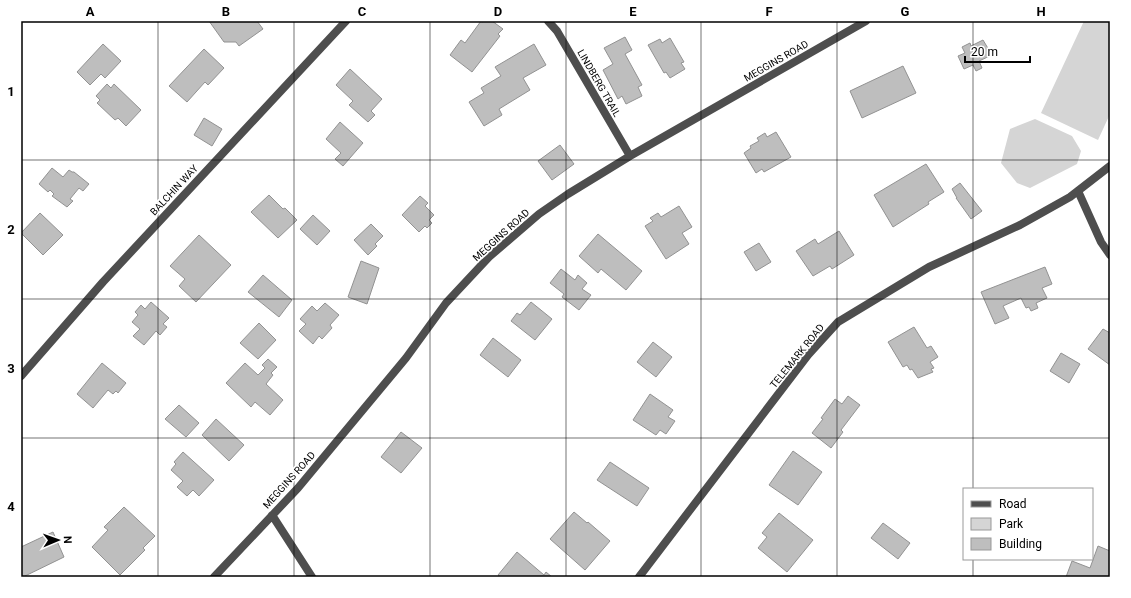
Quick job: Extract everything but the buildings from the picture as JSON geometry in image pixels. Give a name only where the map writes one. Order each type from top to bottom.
[{"type":"street","name":"BALCHIN WAY","points":[[21,376],[103,282],[346,21]]},
{"type":"street","name":"LINDBERG TRAIL","points":[[548,21],[557,30],[630,156]]},
{"type":"street","name":"MEGGINS ROAD","points":[[214,577],[298,488],[406,358],[446,303],[488,257],[539,214],[562,198],[630,156],[866,21]]},
{"type":"street","name":"TELEMARK ROAD","points":[[639,577],[808,355],[838,322],[929,267],[1020,225],[1070,197],[1110,166]]},
{"type":"street","points":[[1078,191],[1101,242],[1110,254]]},
{"type":"street","points":[[272,514],[312,577]]},
{"type":"green space","points":[[1084,21],[1110,21],[1110,114],[1098,140],[1041,113]]},
{"type":"green space","points":[[1035,119],[1072,136],[1081,151],[1077,164],[1030,188],[1017,183],[1001,163],[1010,129]]}]
